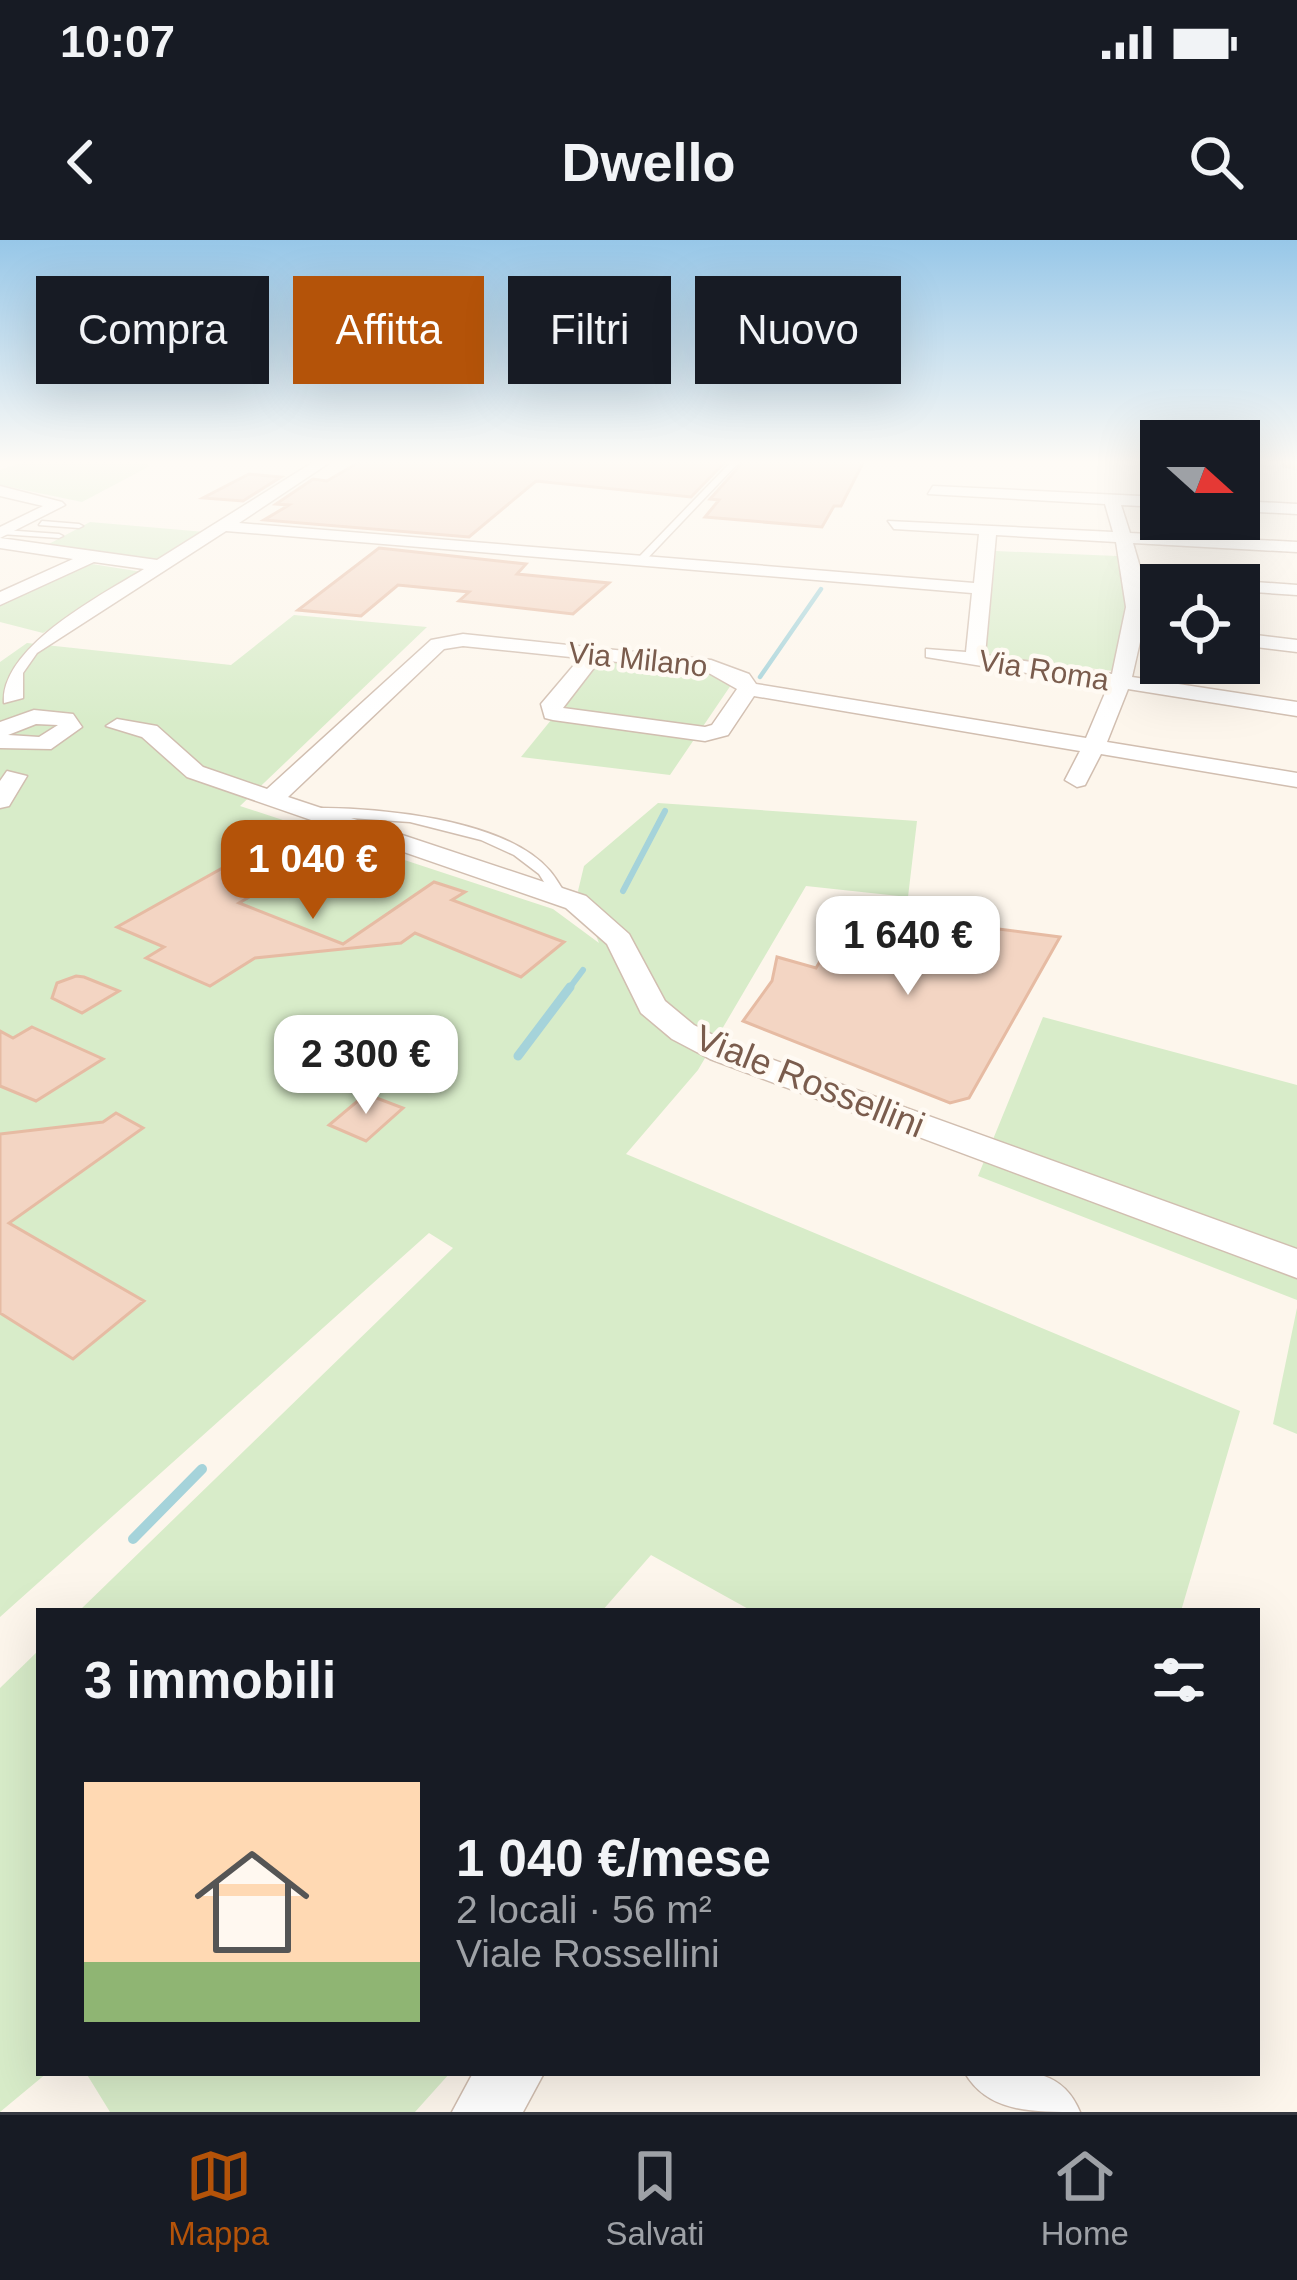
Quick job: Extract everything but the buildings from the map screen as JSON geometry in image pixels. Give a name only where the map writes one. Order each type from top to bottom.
[{"type":"street","points":[[53,548],[160,566]]},
{"type":"street","points":[[15,776],[2,737],[13,673],[21,656],[186,548]]},
{"type":"street","points":[[488,548],[986,589]]},
{"type":"street","points":[[975,658],[987,548]]},
{"type":"street","points":[[1077,780],[1119,682],[1135,628],[1134,579],[1125,548]]},
{"type":"street","points":[[0,599],[90,557]]},
{"type":"street","points":[[1134,579],[1140,579]]},
{"type":"street","points":[[1260,587],[1297,590]]},
{"type":"street","points":[[1135,628],[1140,629]]},
{"type":"street","name":"Via Milano","points":[[271,799],[438,644],[464,640],[722,668],[742,678],[748,689],[1297,780]]},
{"type":"street","points":[[1260,642],[1297,646]]},
{"type":"street","name":"Via Roma","points":[[933,653],[1297,709]]},
{"type":"street","points":[[595,654],[552,704],[553,713],[705,734],[720,730],[748,689]]},
{"type":"street","points":[[12,698],[56,729]]},
{"type":"street","points":[[2,737],[117,726],[149,731],[195,772],[271,799]]},
{"type":"street","points":[[0,801],[56,729]]},
{"type":"street","name":"Viale Rossellini","points":[[271,799],[576,902],[619,940],[652,1006],[683,1032],[721,1052],[1286,1257]]},
{"type":"street","points":[[484,2112],[510,2076]]},
{"type":"street","points":[[1002,2076],[1048,2112]]},
{"type":"lane","points":[[640,561],[652,548]]},
{"type":"green space","points":[[69,548],[178,548],[156,562]]},
{"type":"green space","points":[[996,551],[1117,556],[1130,626],[1122,672],[985,656]]},
{"type":"green space","points":[[92,564],[142,572],[43,633],[0,622],[0,605]]},
{"type":"green space","points":[[294,615],[427,627],[240,806],[553,909],[599,943],[578,891],[584,866],[658,803],[917,821],[908,897],[806,886],[698,1070],[626,1154],[1240,1411],[1182,1608],[747,1608],[651,1555],[605,1608],[82,1608],[453,1248],[429,1233],[0,1617],[0,662],[27,643],[231,665]]},
{"type":"green space","points":[[599,661],[720,675],[731,685],[670,775],[521,757]]},
{"type":"green space","points":[[1043,1017],[1297,1085],[1297,1300],[978,1176]]},
{"type":"green space","points":[[1297,1308],[1297,1434],[1273,1424]]},
{"type":"green space","points":[[36,1653],[36,2076],[43,2076],[0,2112],[0,1688]]},
{"type":"green space","points":[[88,2076],[447,2076],[415,2112],[110,2112]]},
{"type":"waterway","points":[[760,677],[821,589]]},
{"type":"waterway","points":[[623,891],[665,811]]},
{"type":"waterway","points":[[568,990],[583,970]]},
{"type":"waterway","points":[[518,1056],[570,987]]},
{"type":"waterway","points":[[133,1539],[202,1469]]}]
